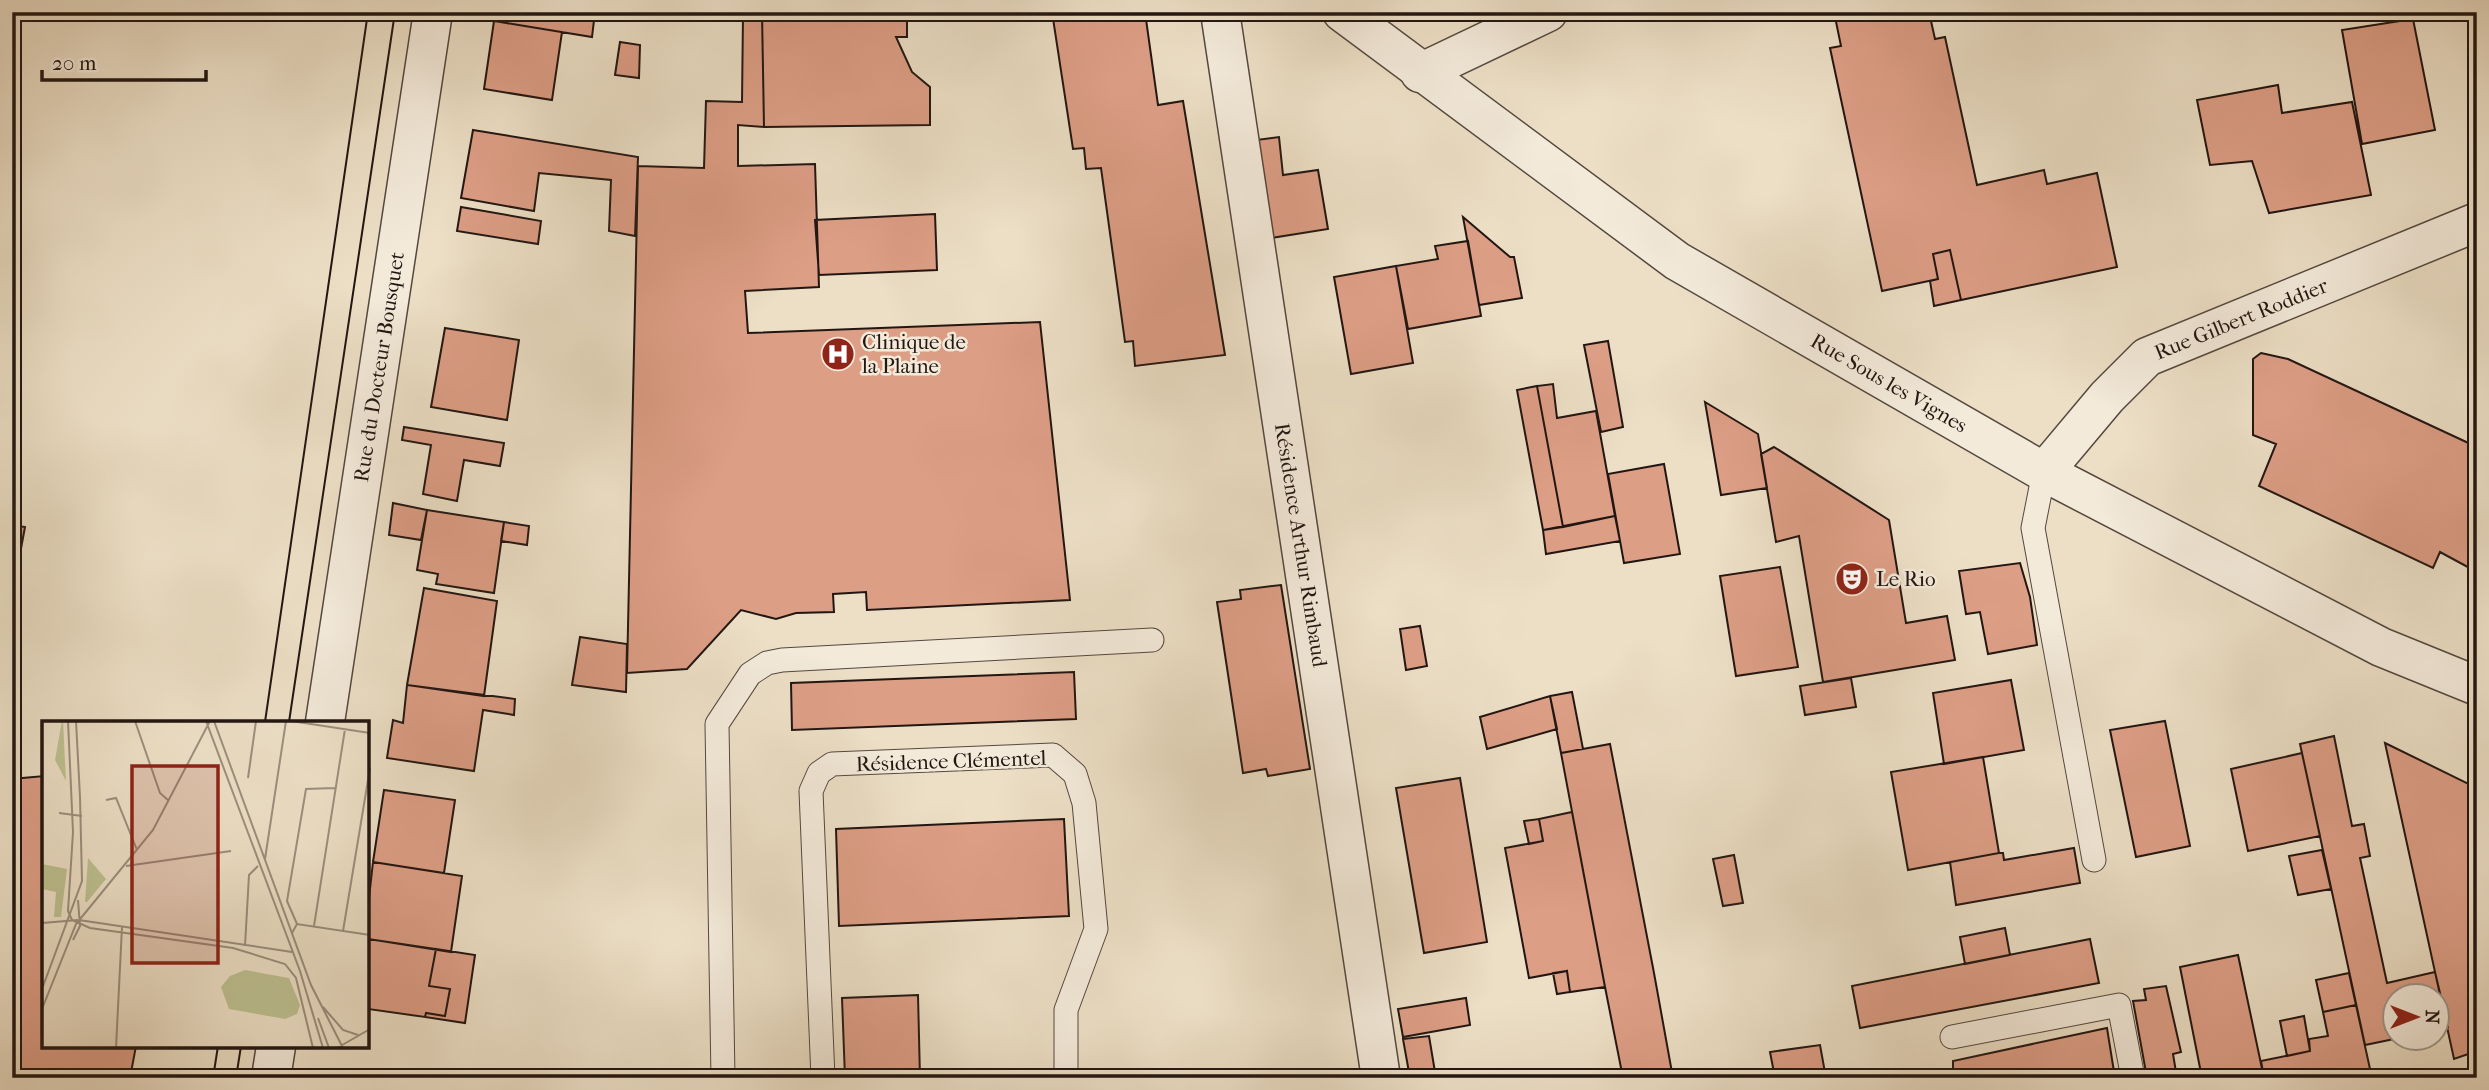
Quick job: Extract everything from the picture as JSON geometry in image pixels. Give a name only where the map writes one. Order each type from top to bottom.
[{"type":"street","name":"Rue du Docteur Bousquet","points":[[325,721],[433,12]]},
{"type":"street","name":"Résidence Arthur Rimbaud","points":[[1220,12],[1381,1078]]},
{"type":"street","name":"Rue Sous les Vignes","points":[[1342,12],[1420,73],[1677,261],[2045,472],[2381,648],[2477,686]]},
{"type":"street","points":[[1420,73],[1548,12]]},
{"type":"street","name":"Rue Gilbert Roddier","points":[[2045,472],[2107,397],[2147,357],[2477,222]]},
{"type":"street","points":[[271,1078],[276,1048]]},
{"type":"lane","points":[[2045,472],[2034,527],[2094,860]]},
{"type":"lane","points":[[723,1078],[717,724],[750,674],[767,663],[782,660],[1152,640]]},
{"type":"lane","name":"Résidence Clémentel","points":[[823,1078],[811,791],[819,773],[832,764],[1053,755],[1075,774],[1084,803],[1096,929],[1066,1010],[1066,1078]]},
{"type":"lane","points":[[1952,1037],[2119,1005],[2133,1078]]},
{"type":"building","points":[[494,12],[595,12],[592,37],[494,21]]},
{"type":"building","points":[[762,12],[907,13],[907,37],[896,37],[912,72],[930,87],[930,125],[764,127]]},
{"type":"building","points":[[1052,12],[1145,12],[1158,105],[1183,101],[1225,355],[1135,366],[1133,341],[1125,342],[1101,168],[1086,169],[1084,148],[1073,149]]},
{"type":"building","points":[[1834,12],[1929,12],[1935,39],[1945,37],[1977,185],[2044,170],[2047,184],[2097,173],[2117,267],[1961,300],[1950,250],[1933,254],[1938,279],[1882,291],[1830,48],[1841,46]]},
{"type":"building","name":"Clinique de la Plaine","points":[[762,14],[764,127],[738,125],[738,166],[815,164],[819,287],[745,291],[748,333],[1040,322],[1070,600],[867,610],[866,592],[833,594],[834,612],[796,613],[776,619],[741,610],[687,669],[627,673],[638,166],[704,168],[706,101],[742,102],[743,15]]},
{"type":"building","points":[[2413,19],[2435,130],[2362,144],[2342,30]]},
{"type":"building","points":[[494,21],[562,32],[552,100],[484,89]]},
{"type":"building","points":[[620,42],[640,45],[639,78],[615,75]]},
{"type":"building","points":[[2278,85],[2282,113],[2352,102],[2371,195],[2269,213],[2252,161],[2210,165],[2197,100]]},
{"type":"building","points":[[473,130],[638,157],[635,236],[609,231],[611,180],[539,173],[534,211],[461,198]]},
{"type":"building","points":[[1279,137],[1283,175],[1318,170],[1328,229],[1271,238],[1256,140]]},
{"type":"building","points":[[461,207],[541,221],[538,244],[457,231]]},
{"type":"building","points":[[935,214],[937,270],[819,275],[815,220]]},
{"type":"building","points":[[1463,217],[1510,257],[1514,257],[1522,298],[1479,305]]},
{"type":"building","points":[[1468,241],[1481,316],[1408,329],[1396,266],[1438,259],[1435,246]]},
{"type":"building","points":[[1950,250],[1961,300],[1934,306],[1930,281],[1938,279],[1933,254]]},
{"type":"building","points":[[1396,266],[1413,363],[1351,374],[1334,277]]},
{"type":"building","points":[[445,328],[519,340],[507,420],[431,407]]},
{"type":"building","points":[[1608,341],[1623,427],[1601,432],[1584,345]]},
{"type":"building","points":[[2261,353],[2288,359],[2477,447],[2477,572],[2440,552],[2433,568],[2259,486],[2276,444],[2253,435],[2253,359]]},
{"type":"building","points":[[1553,384],[1557,418],[1596,411],[1615,516],[1563,527],[1537,386]]},
{"type":"building","points":[[1537,386],[1563,527],[1543,530],[1517,390]]},
{"type":"building","points":[[1705,402],[1758,434],[1767,488],[1721,495]]},
{"type":"building","points":[[404,427],[504,443],[500,466],[464,460],[457,501],[423,494],[431,445],[402,440]]},
{"type":"building","name":"Le Rio","points":[[1774,447],[1889,520],[1906,623],[1947,616],[1955,660],[1823,682],[1799,536],[1776,542],[1761,454]]},
{"type":"building","points":[[1664,464],[1680,554],[1624,563],[1608,474]]},
{"type":"building","points":[[393,503],[427,510],[421,540],[389,535]]},
{"type":"building","points":[[427,510],[504,522],[494,593],[436,584],[438,574],[417,570]]},
{"type":"building","points":[[1615,516],[1620,541],[1546,554],[1543,530]]},
{"type":"building","points":[[504,522],[529,526],[527,545],[501,541]]},
{"type":"building","points":[[12,525],[25,527],[12,597]]},
{"type":"building","points":[[2020,563],[2030,597],[2037,645],[1988,654],[1980,612],[1966,614],[1959,571]]},
{"type":"building","points":[[1780,567],[1798,667],[1736,676],[1720,576]]},
{"type":"building","points":[[1281,585],[1310,769],[1268,776],[1266,769],[1243,773],[1217,602],[1241,599],[1240,590]]},
{"type":"building","points":[[424,588],[497,601],[484,696],[407,685]]},
{"type":"building","points":[[1420,626],[1427,666],[1406,670],[1400,629]]},
{"type":"building","points":[[580,637],[627,644],[626,692],[572,685]]},
{"type":"building","points":[[1074,672],[1076,719],[792,730],[791,683]]},
{"type":"building","points":[[1851,678],[1856,707],[1805,715],[1800,686]]},
{"type":"building","points":[[2011,680],[2024,750],[1944,764],[1933,693]]},
{"type":"building","points":[[407,685],[515,699],[514,715],[483,710],[474,771],[387,758],[393,720],[403,723]]},
{"type":"building","points":[[1572,692],[1583,749],[1561,753],[1550,696]]},
{"type":"building","points":[[1550,696],[1557,729],[1487,749],[1480,717]]},
{"type":"building","points":[[2165,721],[2190,846],[2136,857],[2110,730]]},
{"type":"building","points":[[2334,736],[2352,826],[2364,824],[2370,856],[2360,858],[2387,982],[2380,982],[2380,1042],[2365,1045],[2300,744]]},
{"type":"building","points":[[2385,743],[2477,788],[2477,1051],[2454,1059],[2450,1041],[2450,982],[2437,982]]},
{"type":"building","points":[[1610,744],[1673,1078],[1623,1078],[1605,987],[1561,753]]},
{"type":"building","points":[[2302,753],[2320,836],[2248,851],[2231,769]]},
{"type":"building","points":[[1983,757],[1999,853],[1908,870],[1891,772]]},
{"type":"building","points":[[42,776],[42,1048],[136,1048],[130,1078],[12,1078],[12,779]]},
{"type":"building","points":[[1460,778],[1487,942],[1424,953],[1396,788]]},
{"type":"building","points":[[384,790],[455,800],[444,873],[373,862]]},
{"type":"building","points":[[1572,812],[1605,987],[1570,992],[1567,971],[1529,978],[1505,848],[1543,841],[1539,819]]},
{"type":"building","points":[[1064,819],[1069,916],[839,926],[836,829]]},
{"type":"building","points":[[1539,819],[1543,841],[1529,844],[1524,821]]},
{"type":"building","points":[[2074,848],[2080,883],[1956,905],[1950,862],[1999,853],[2003,853],[2004,860]]},
{"type":"building","points":[[2322,850],[2331,889],[2298,895],[2289,856]]},
{"type":"building","points":[[1734,855],[1743,903],[1723,906],[1713,859]]},
{"type":"building","points":[[373,862],[462,876],[451,952],[369,939],[369,898]]},
{"type":"building","points":[[2005,928],[2010,955],[1965,964],[1960,937]]},
{"type":"building","points":[[369,939],[436,949],[429,986],[450,989],[445,1016],[426,1013],[425,1017],[369,1009]]},
{"type":"building","points":[[2090,939],[2099,983],[1860,1028],[1852,986]]},
{"type":"building","points":[[436,949],[475,955],[465,1023],[425,1017],[426,1013],[445,1016],[450,989],[429,986]]},
{"type":"building","points":[[2238,955],[2264,1078],[2202,1078],[2180,967]]},
{"type":"building","points":[[1567,971],[1570,992],[1557,994],[1553,973]]},
{"type":"building","points":[[2435,972],[2437,982],[2391,982]]},
{"type":"building","points":[[2349,973],[2356,1005],[2323,1012],[2316,980]]},
{"type":"building","points":[[2166,986],[2181,1052],[2173,1054],[2177,1078],[2147,1078],[2133,1001],[2146,1000],[2144,989]]},
{"type":"building","points":[[918,995],[920,1078],[845,1078],[842,998]]},
{"type":"building","points":[[1466,998],[1470,1025],[1403,1037],[1398,1009]]},
{"type":"building","points":[[2356,1005],[2372,1078],[2264,1078],[2261,1061],[2310,1051],[2309,1039],[2328,1036],[2323,1012]]},
{"type":"building","points":[[2304,1016],[2310,1051],[2287,1056],[2280,1021]]},
{"type":"building","points":[[2107,1028],[2115,1078],[2040,1078],[2040,1075],[1953,1078],[1953,1061]]},
{"type":"building","points":[[1429,1036],[1436,1078],[1410,1078],[1403,1039]]},
{"type":"building","points":[[1820,1045],[1826,1078],[1775,1078],[1770,1052]]},
{"type":"tram line","points":[[265,721],[368,12]]},
{"type":"tram line","points":[[289,721],[395,12]]},
{"type":"tram line","points":[[213,1078],[218,1048]]},
{"type":"tram line","points":[[236,1078],[241,1048]]},
{"type":"place","name":"Clinique de la Plaine","points":[[838,354]]},
{"type":"place","name":"Le Rio","points":[[1852,579]]}]
